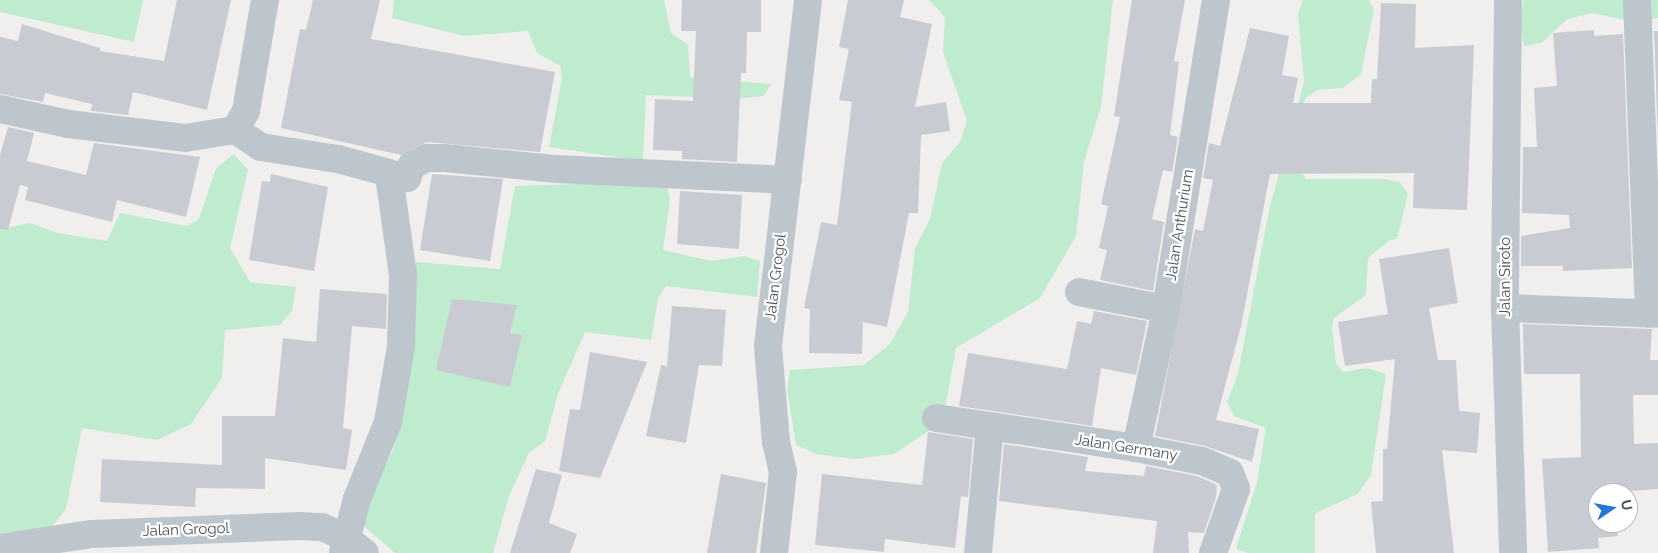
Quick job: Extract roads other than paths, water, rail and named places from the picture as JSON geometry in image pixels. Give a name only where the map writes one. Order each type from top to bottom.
[{"type":"street","points":[[235,130],[246,111],[265,0]]},
{"type":"street","name":"Jalan Grogol","points":[[774,553],[783,472],[776,442],[768,346],[808,0]]},
{"type":"street","name":"Jalan Anthurium","points":[[1136,448],[1166,310],[1216,0]]},
{"type":"street","name":"Jalan Siroto","points":[[1508,0],[1505,308],[1513,553]]},
{"type":"street","points":[[1505,308],[1654,314],[1637,0]]},
{"type":"street","points":[[0,109],[68,124],[185,138],[235,130],[261,147],[338,160],[389,175],[407,178],[412,165],[427,158],[445,158],[556,170],[788,180]]},
{"type":"street","points":[[351,548],[388,422],[401,347],[403,275],[389,175]]},
{"type":"street","points":[[1079,292],[1166,310]]},
{"type":"street","name":"Jalan Germany","points":[[936,418],[1136,448],[1202,461],[1230,473],[1236,489],[1213,553]]},
{"type":"street","points":[[978,553],[990,427]]},
{"type":"street","name":"Jalan Grogol","points":[[0,548],[92,534],[300,526],[322,528],[351,548]]}]
